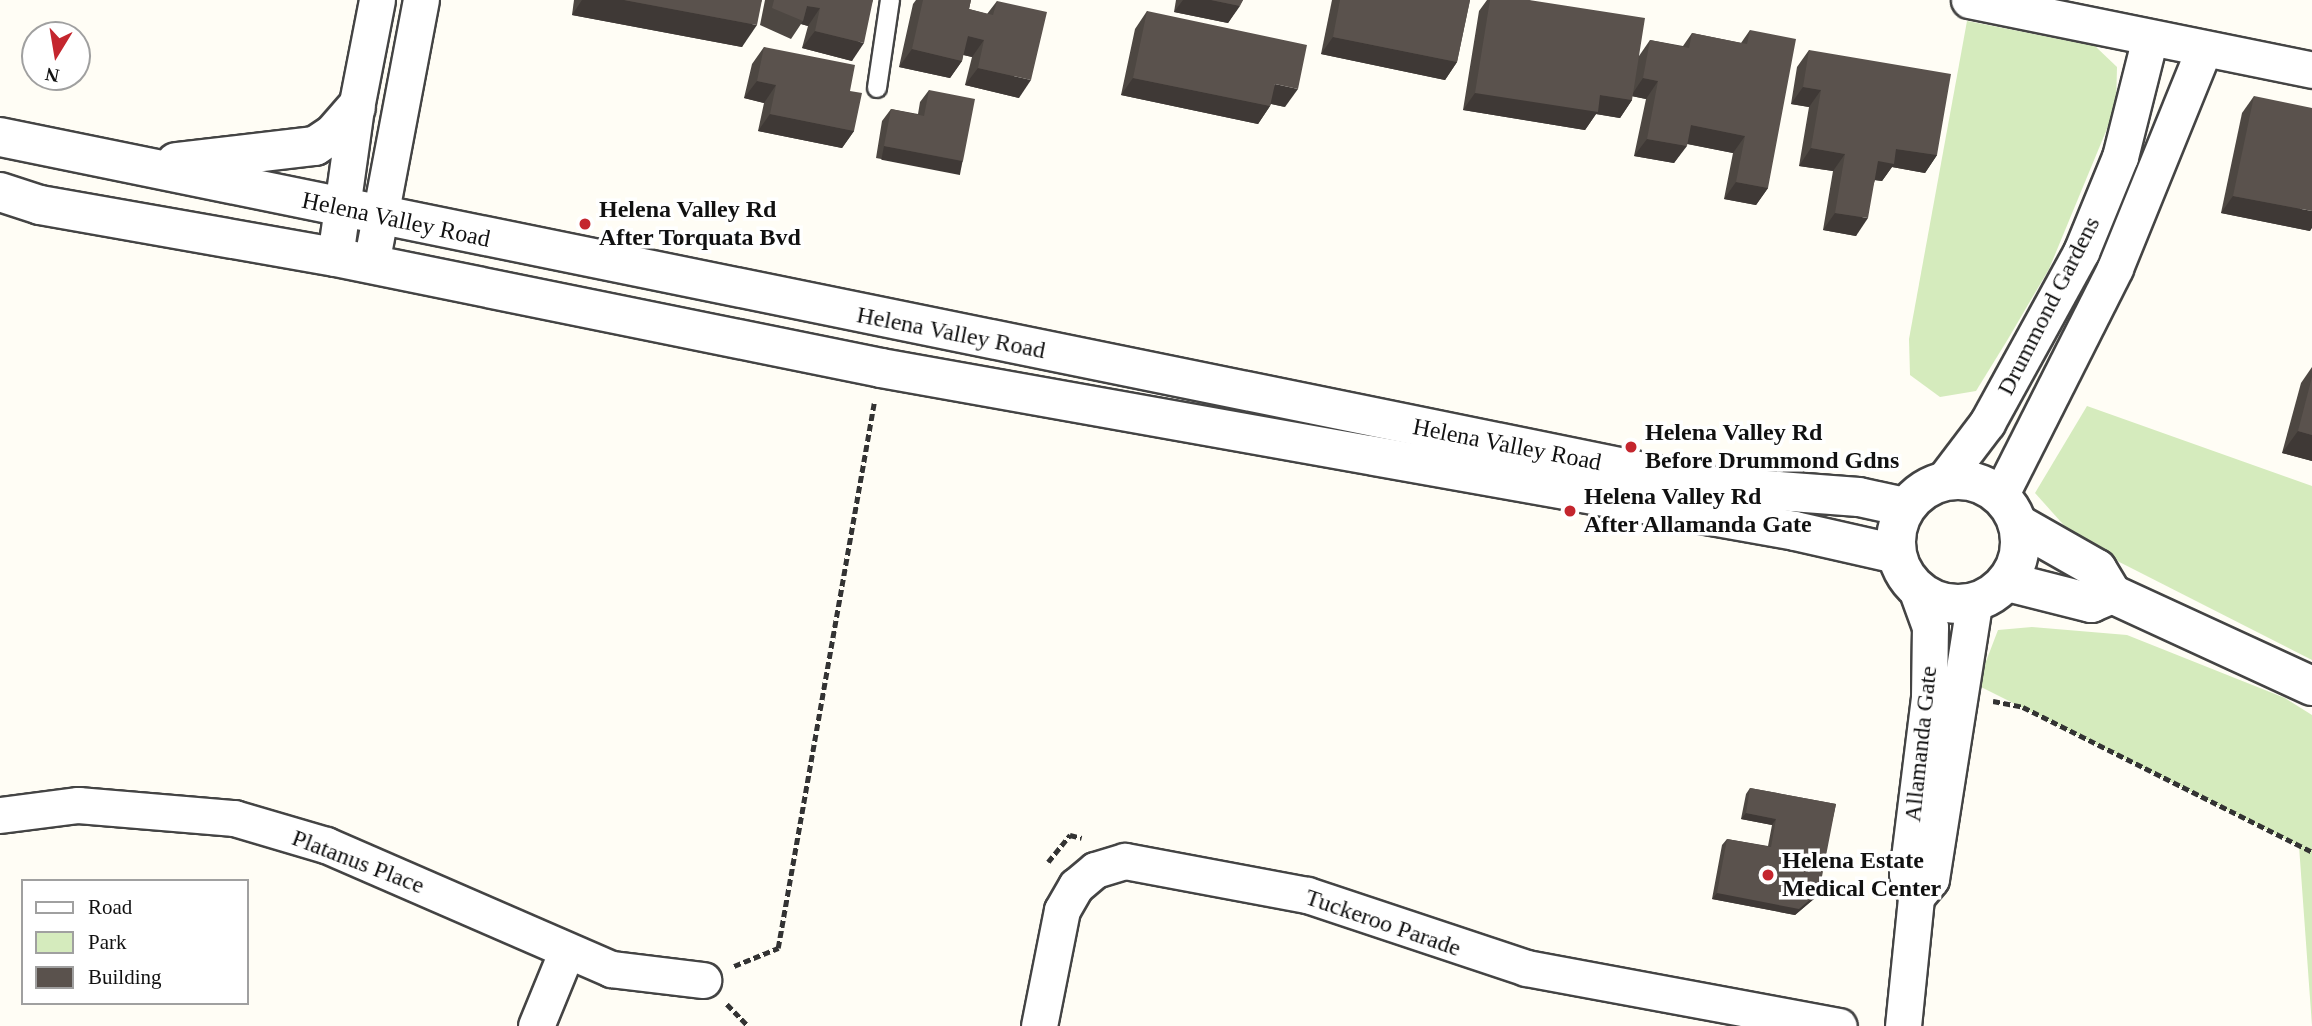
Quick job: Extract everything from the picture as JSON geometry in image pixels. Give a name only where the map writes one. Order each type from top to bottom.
[{"type":"street","points":[[353,261],[342,208],[356,108],[377,0]]},
{"type":"street","points":[[353,261],[380,217],[421,0]]},
{"type":"street","points":[[1969,0],[2045,7],[2150,38],[2312,70]]},
{"type":"street","name":"Drummond Gardens","points":[[1943,481],[1987,424],[2081,252],[2120,157],[2150,38]]},
{"type":"street","name":"Drummond Gardens","points":[[2009,510],[2115,268],[2204,49]]},
{"type":"street","points":[[136,166],[314,145],[334,133],[356,108]]},
{"type":"street","name":"Helena Valley Road","points":[[0,137],[380,217],[1712,486],[1859,497],[1905,507]]},
{"type":"street","name":"Helena Valley Road","points":[[0,192],[40,205],[353,261],[881,368],[1796,531],[1896,554]]},
{"type":"street","points":[[2009,510],[2019,554],[2008,582],[1974,603],[1944,603],[1917,591],[1896,554],[1895,534],[1905,507],[1920,491],[1943,481],[1973,482],[2009,510],[2097,569],[2112,594],[2312,686]]},
{"type":"street","points":[[2008,582],[2091,603],[2112,594]]},
{"type":"street","name":"Allamanda Gate","points":[[1903,1026],[1916,897],[1907,874],[1929,697],[1930,641],[1917,591]]},
{"type":"street","name":"Allamanda Gate","points":[[1916,897],[1931,879],[1974,603]]},
{"type":"street","name":"Platanus Place","points":[[0,815],[78,804],[234,818],[326,845],[465,904],[566,953],[611,970],[703,980]]},
{"type":"street","name":"Tuckeroo Parade","points":[[1038,1026],[1062,910],[1076,886],[1095,870],[1125,860],[1307,895],[1526,968],[1839,1026]]},
{"type":"street","points":[[536,1026],[566,953]]},
{"type":"lane","points":[[877,88],[891,0]]},
{"type":"lane","points":[[2081,252],[2115,268]]},
{"type":"path","points":[[703,980],[778,948],[881,368]]},
{"type":"path","points":[[1961,694],[2023,707],[2312,852]]},
{"type":"green space","points":[[1967,21],[2095,46],[2117,67],[2116,107],[2049,269],[2008,339],[1976,391],[1940,397],[1910,375],[1909,339]]},
{"type":"green space","points":[[2087,406],[2312,486],[2312,660],[2078,541],[2035,493]]},
{"type":"green space","points":[[2032,627],[2127,635],[2285,698],[2312,715],[2312,1026],[2299,846],[1977,685],[1998,630]]},
{"type":"building","points":[[624,0],[762,0],[757,25]]},
{"type":"building","points":[[774,0],[873,0],[864,43],[815,31],[820,8],[807,6],[803,21],[772,8]]},
{"type":"building","points":[[923,0],[971,0],[969,9],[993,15],[997,1],[1047,12],[1031,80],[978,68],[984,40],[968,36],[962,61],[912,49]]},
{"type":"building","points":[[1211,0],[1243,0],[1240,6]]},
{"type":"building","points":[[1340,0],[1470,0],[1457,62],[1333,37]]},
{"type":"building","points":[[1490,0],[1529,0],[1645,18],[1632,100],[1600,95],[1598,112],[1475,93]]},
{"type":"building","points":[[1147,11],[1307,45],[1298,89],[1275,84],[1270,106],[1133,78]]},
{"type":"building","points":[[1750,30],[1796,39],[1768,188],[1736,182],[1745,136],[1691,125],[1687,146],[1647,139],[1658,81],[1643,78],[1650,40],[1689,48],[1692,33],[1747,44]]},
{"type":"building","points":[[764,47],[855,65],[850,91],[862,93],[854,131],[770,114],[776,85],[757,81]]},
{"type":"building","points":[[1809,50],[1951,74],[1937,155],[1896,149],[1894,164],[1878,161],[1868,218],[1835,213],[1845,154],[1811,148],[1821,90],[1803,87]]},
{"type":"building","points":[[929,90],[975,99],[963,161],[884,146],[891,109],[924,116]]},
{"type":"building","points":[[2254,96],[2312,108],[2312,211],[2233,196]]},
{"type":"building","points":[[2312,377],[2312,435],[2298,431]]},
{"type":"building","name":"Helena Estate Medical Center","points":[[1750,788],[1836,804],[1819,892],[1799,909],[1717,893],[1727,839],[1771,847],[1776,819],[1746,813]]},
{"type":"place","name":"Helena Valley Rd After Torquata Bvd","points":[[585,224]]},
{"type":"place","name":"Helena Valley Rd Before Drummond Gdns","points":[[1631,447]]},
{"type":"place","name":"Helena Valley Rd After Allamanda Gate","points":[[1570,511]]},
{"type":"place","name":"Helena Estate Medical Center","points":[[1768,875]]}]
